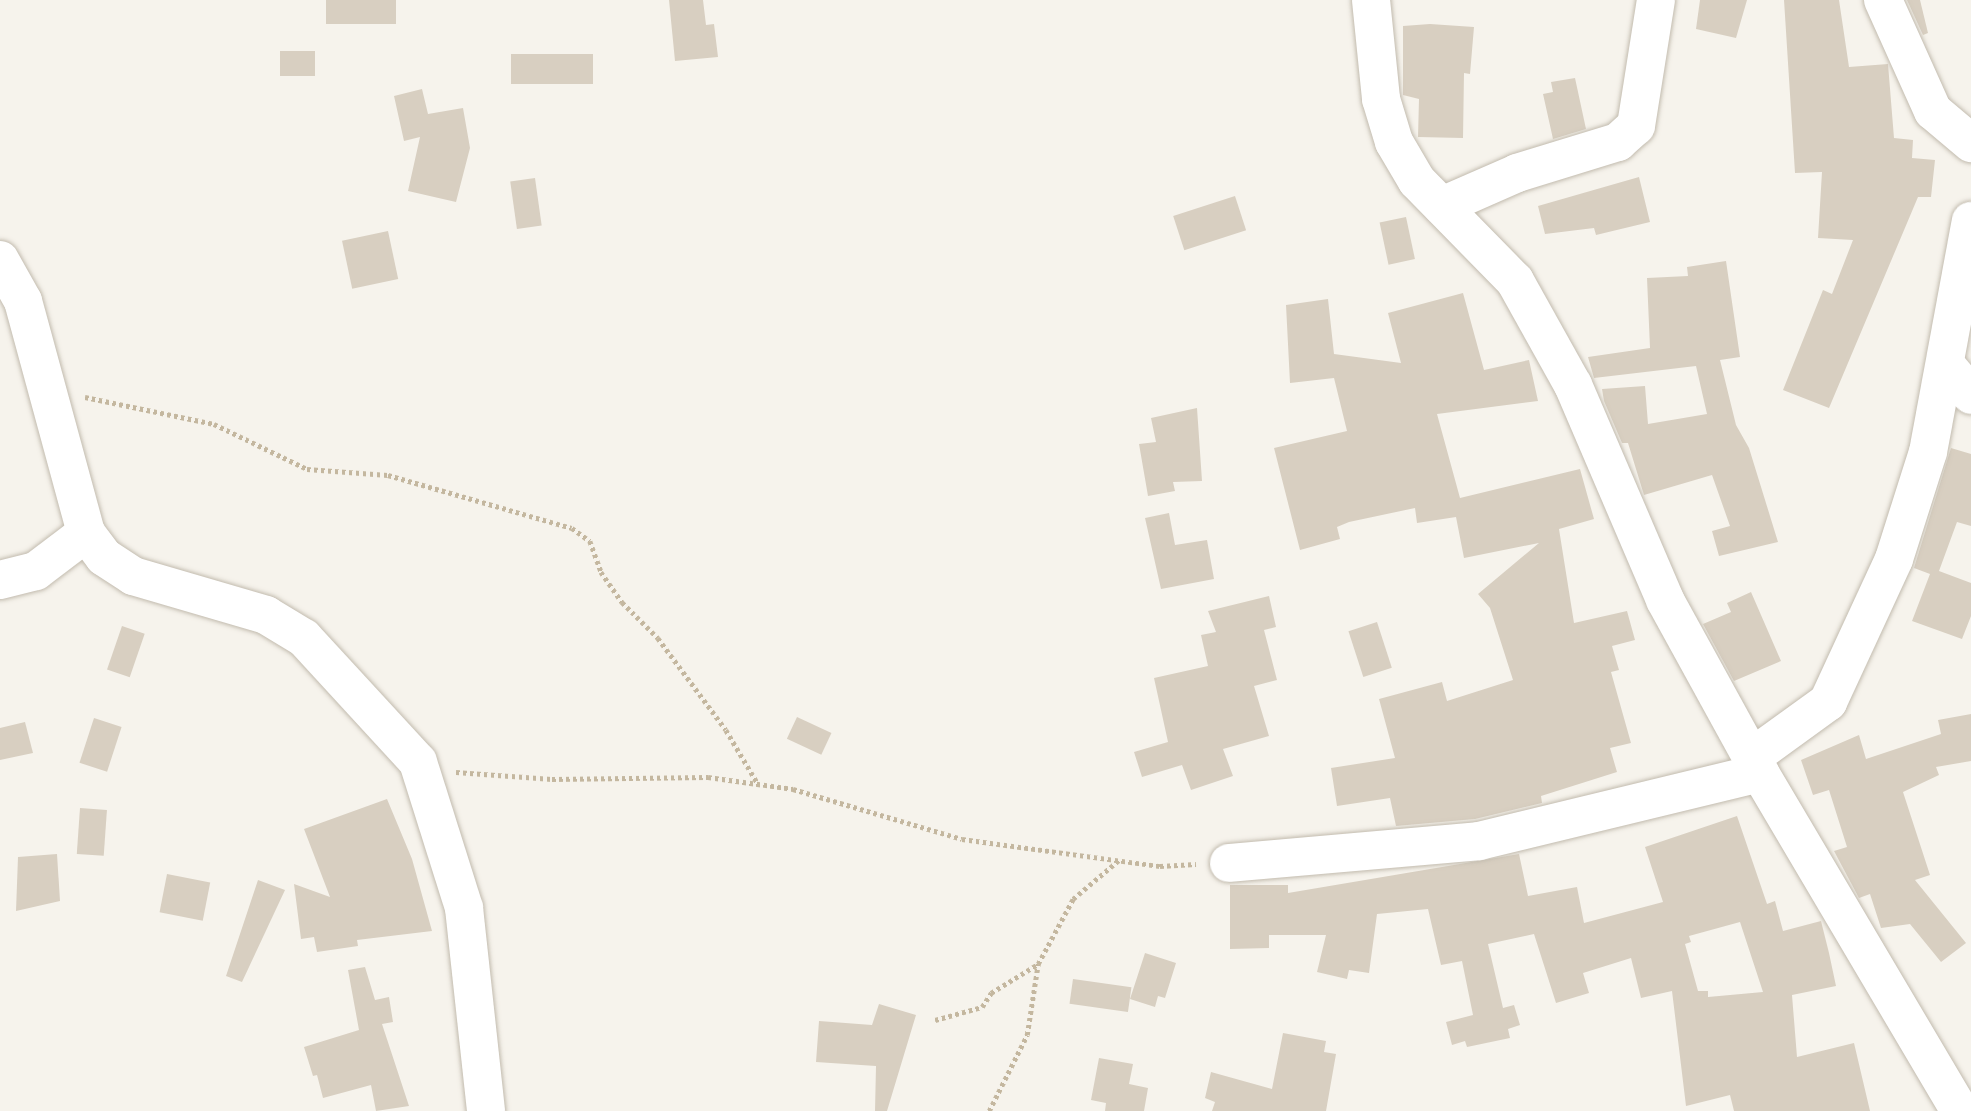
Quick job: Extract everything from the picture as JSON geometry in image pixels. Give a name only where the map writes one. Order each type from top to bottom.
[{"type":"street","points":[[1371,0],[1381,99],[1394,142],[1417,181],[1515,281],[1573,385],[1665,600],[1756,765],[1960,1111]]},
{"type":"street","points":[[1442,206],[1517,173],[1618,142],[1636,126],[1656,0]]},
{"type":"street","points":[[1882,0],[1933,111],[1971,143]]},
{"type":"street","points":[[1228,863],[1479,841],[1756,765],[1828,702],[1894,559],[1928,452],[1971,221]]},
{"type":"street","points":[[0,260],[23,301],[52,396],[86,533],[104,557],[133,576],[266,615],[304,638],[418,762],[464,908],[486,1111]]},
{"type":"street","points":[[1946,365],[1971,395]]},
{"type":"street","points":[[0,580],[36,571],[86,533]]},
{"type":"path","points":[[52,396],[96,398],[214,424],[307,469],[388,475],[572,528],[590,541],[601,572],[622,603],[658,638],[726,730],[758,784]]},
{"type":"path","points":[[418,762],[467,775],[708,777],[793,789],[962,839],[1160,866],[1228,863]]},
{"type":"path","points":[[989,1111],[1027,1035],[1038,964],[1073,899],[1120,859]]},
{"type":"path","points":[[935,1020],[982,1007],[991,993],[1038,964]]},
{"type":"building","points":[[326,0],[396,0],[396,24],[326,24]]},
{"type":"building","points":[[669,0],[703,0],[706,25],[714,24],[718,57],[675,61]]},
{"type":"building","points":[[1700,0],[1747,0],[1736,38],[1696,29]]},
{"type":"building","points":[[1784,0],[1839,0],[1849,67],[1888,64],[1894,138],[1913,140],[1912,158],[1935,160],[1931,197],[1918,197],[1829,408],[1783,390],[1823,290],[1832,294],[1853,240],[1818,238],[1822,172],[1795,173]]},
{"type":"building","points":[[1907,0],[1920,0],[1928,33],[1923,35]]},
{"type":"building","points":[[1430,24],[1474,27],[1470,74],[1464,73],[1463,138],[1418,137],[1419,99],[1403,95],[1403,26]]},
{"type":"building","points":[[280,51],[315,51],[315,76],[280,76]]},
{"type":"building","points":[[511,54],[593,54],[593,84],[511,84]]},
{"type":"building","points":[[1575,78],[1586,129],[1553,139],[1543,94],[1553,92],[1551,82]]},
{"type":"building","points":[[422,89],[428,114],[463,108],[470,148],[456,202],[408,191],[420,137],[404,141],[394,96]]},
{"type":"building","points":[[1639,177],[1650,222],[1596,235],[1594,228],[1545,234],[1538,206]]},
{"type":"building","points":[[535,178],[542,226],[517,229],[510,181]]},
{"type":"building","points":[[1235,196],[1246,230],[1184,250],[1173,216]]},
{"type":"building","points":[[1406,217],[1415,259],[1389,265],[1380,223]]},
{"type":"building","points":[[388,231],[398,279],[352,289],[342,241]]},
{"type":"building","points":[[1726,261],[1740,357],[1720,360],[1736,425],[1749,448],[1778,542],[1719,556],[1712,531],[1730,526],[1712,475],[1644,495],[1628,443],[1622,443],[1604,401],[1602,389],[1645,386],[1648,424],[1707,414],[1696,366],[1594,378],[1588,357],[1650,348],[1647,278],[1688,276],[1687,267]]},
{"type":"building","points":[[1463,293],[1484,370],[1529,360],[1538,401],[1437,414],[1460,498],[1580,469],[1594,519],[1559,529],[1574,623],[1627,611],[1635,640],[1612,646],[1619,670],[1611,672],[1631,743],[1610,748],[1617,772],[1541,796],[1542,803],[1475,819],[1396,826],[1390,798],[1337,806],[1331,768],[1395,758],[1379,699],[1442,682],[1447,701],[1513,680],[1490,608],[1478,594],[1539,543],[1464,558],[1456,517],[1417,523],[1415,508],[1349,522],[1337,527],[1340,539],[1300,550],[1274,448],[1347,431],[1334,378],[1290,383],[1286,305],[1328,299],[1334,354],[1401,363],[1388,313]]},
{"type":"building","points":[[1197,408],[1202,481],[1173,482],[1175,491],[1148,496],[1139,444],[1156,442],[1151,418]]},
{"type":"building","points":[[1951,448],[1971,454],[1971,526],[1957,522],[1939,571],[1971,583],[1971,616],[1962,639],[1912,621],[1930,574],[1914,568]]},
{"type":"building","points":[[1169,513],[1175,545],[1207,540],[1214,579],[1161,589],[1145,518]]},
{"type":"building","points":[[1751,592],[1781,661],[1734,681],[1703,624],[1731,612],[1727,603]]},
{"type":"building","points":[[1269,596],[1276,627],[1264,630],[1277,680],[1254,686],[1269,736],[1223,749],[1233,776],[1191,790],[1182,765],[1142,777],[1134,752],[1168,742],[1154,678],[1208,666],[1201,635],[1216,632],[1208,611]]},
{"type":"building","points":[[1377,622],[1392,668],[1363,677],[1348,631]]},
{"type":"building","points":[[122,626],[145,634],[130,677],[107,669]]},
{"type":"building","points":[[1971,714],[1971,761],[1936,767],[1939,775],[1903,792],[1930,875],[1915,880],[1966,943],[1941,962],[1910,924],[1881,928],[1870,894],[1859,898],[1834,851],[1847,847],[1829,790],[1813,795],[1801,760],[1859,735],[1866,759],[1941,734],[1938,720]]},
{"type":"building","points":[[797,717],[831,733],[821,755],[787,739]]},
{"type":"building","points":[[94,718],[122,727],[107,772],[79,763]]},
{"type":"building","points":[[25,722],[33,753],[0,760],[0,728]]},
{"type":"building","points":[[387,799],[412,859],[432,931],[357,940],[358,946],[317,952],[314,937],[301,939],[294,884],[330,897],[304,829]]},
{"type":"building","points":[[80,808],[107,810],[104,856],[77,854]]},
{"type":"building","points":[[1737,816],[1767,904],[1775,901],[1783,931],[1821,921],[1829,953],[1836,986],[1792,995],[1797,1057],[1854,1043],[1870,1111],[1734,1111],[1730,1095],[1686,1106],[1672,991],[1641,998],[1631,958],[1583,973],[1589,993],[1556,1003],[1534,934],[1488,944],[1503,1008],[1514,1005],[1520,1025],[1508,1029],[1510,1038],[1467,1047],[1465,1041],[1452,1045],[1446,1022],[1473,1015],[1462,961],[1441,965],[1428,909],[1377,914],[1369,973],[1349,970],[1347,979],[1317,972],[1326,935],[1269,935],[1269,948],[1230,949],[1230,885],[1288,885],[1288,893],[1519,854],[1528,896],[1577,887],[1584,923],[1663,902],[1645,847]],"holes":[[[1740,922],[1763,992],[1708,997],[1708,991],[1698,991],[1685,944],[1691,942],[1689,936]]]},
{"type":"building","points":[[57,854],[60,901],[16,911],[18,857]]},
{"type":"building","points":[[167,874],[210,882],[203,921],[160,912]]},
{"type":"building","points":[[258,880],[285,890],[242,982],[226,976]]},
{"type":"building","points":[[1145,953],[1176,963],[1165,998],[1158,996],[1155,1007],[1130,999]]},
{"type":"building","points":[[365,967],[375,1000],[389,997],[393,1022],[382,1024],[409,1106],[376,1111],[371,1085],[323,1098],[317,1075],[313,1076],[304,1047],[359,1030],[348,970]]},
{"type":"building","points":[[1073,979],[1131,987],[1128,1012],[1070,1004]]},
{"type":"building","points":[[879,1004],[916,1015],[887,1111],[875,1111],[876,1066],[816,1062],[819,1021],[872,1025]]},
{"type":"building","points":[[1283,1033],[1326,1041],[1324,1052],[1336,1054],[1326,1111],[1212,1111],[1215,1102],[1205,1098],[1211,1072],[1272,1089]]},
{"type":"building","points":[[1099,1058],[1133,1064],[1129,1084],[1148,1088],[1144,1111],[1105,1111],[1106,1103],[1091,1100]]}]
